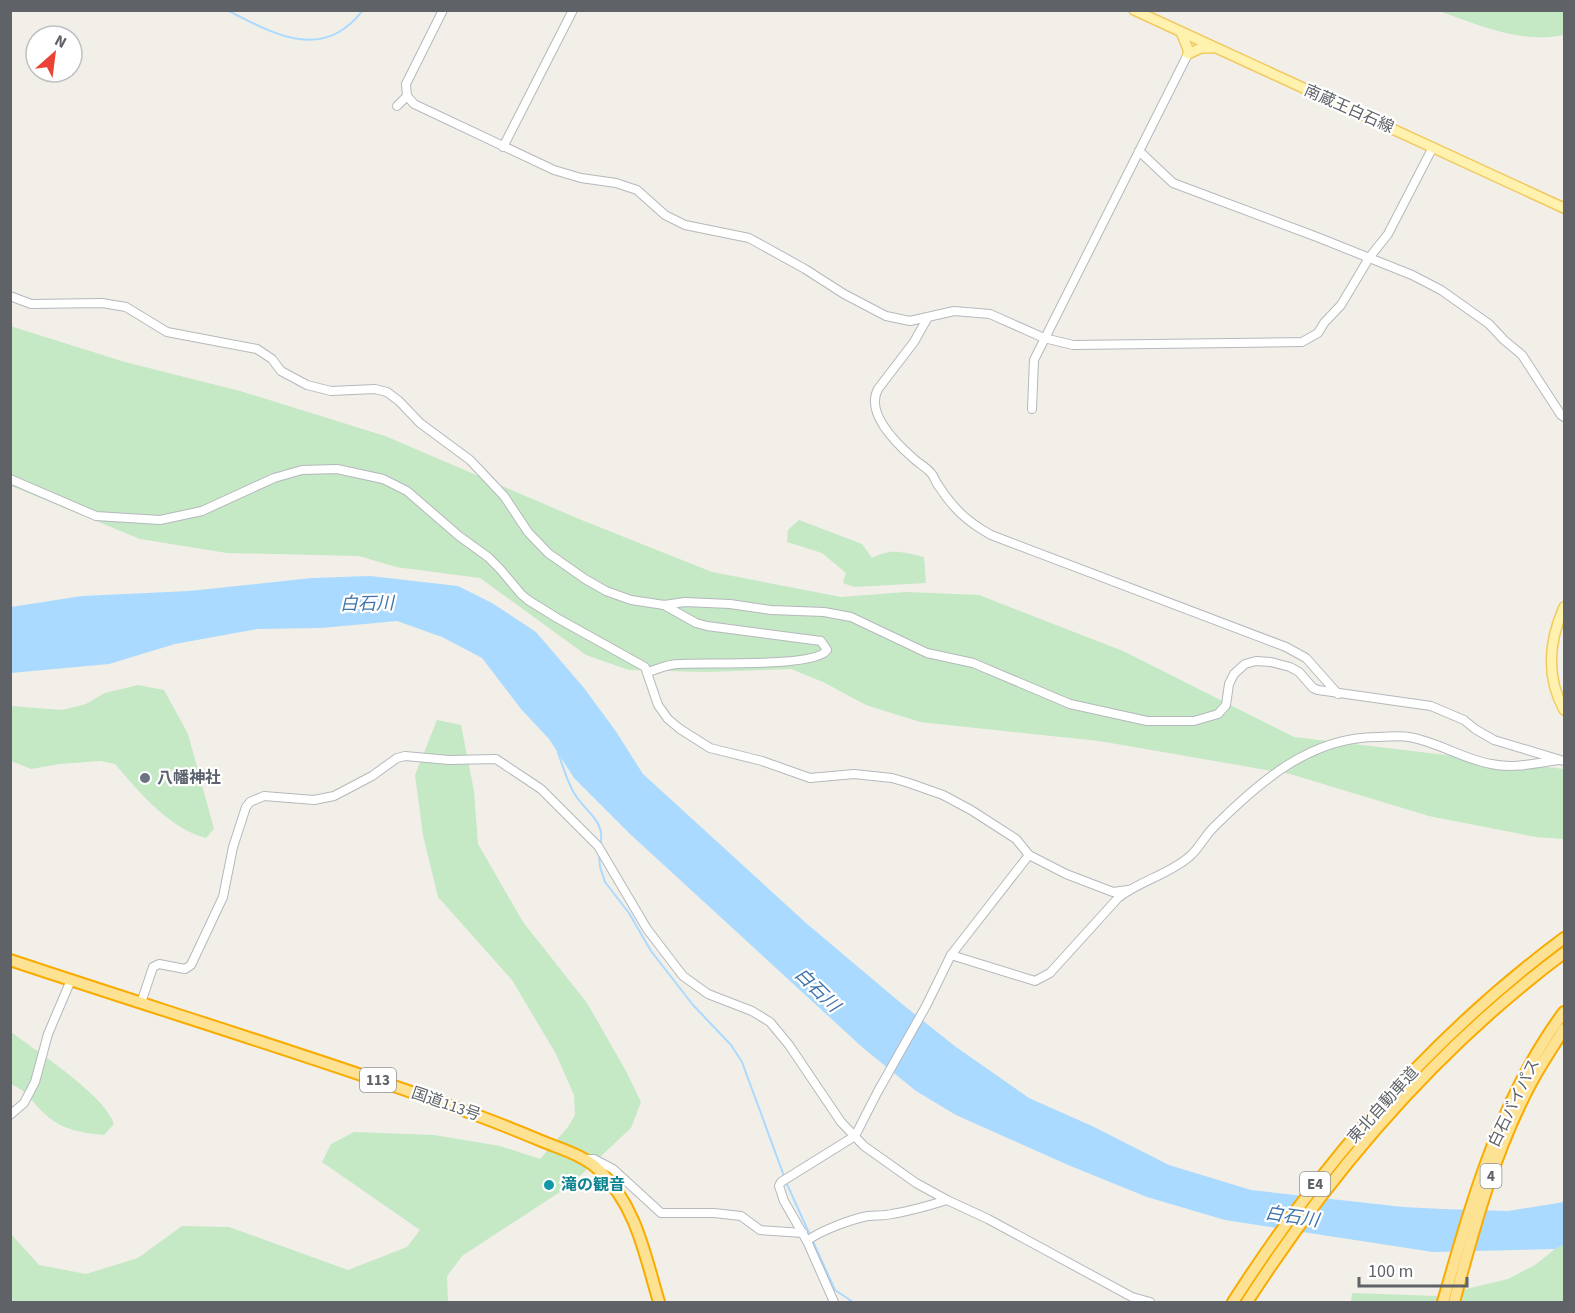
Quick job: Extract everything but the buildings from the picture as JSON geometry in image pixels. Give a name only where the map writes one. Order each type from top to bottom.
[{"type":"highway","name":"東北自動車道","points":[[1233,1302],[1285,1224],[1322,1175],[1408,1075],[1497,991],[1564,938]]},
{"type":"highway","name":"東北自動車道","points":[[1247,1302],[1299,1226],[1332,1183],[1423,1079],[1462,1039],[1564,953]]},
{"type":"highway","name":"国道113号","points":[[10,960],[381,1081],[491,1120],[585,1159],[617,1191],[627,1206],[648,1258],[658,1302]]},
{"type":"highway","name":"白石バイパス","points":[[1443,1302],[1483,1170],[1504,1117],[1541,1057],[1564,1012]]},
{"type":"highway","name":"白石バイパス","points":[[1454,1302],[1501,1149],[1541,1057],[1564,1029]]},
{"type":"highway","points":[[1438,1302],[1464,1208],[1483,1170]]},
{"type":"main road","name":"南蔵王白石線","points":[[1134,10],[1564,208]]},
{"type":"main road","points":[[1181,32],[1188,54],[1201,48],[1216,48]]},
{"type":"main road","points":[[1564,607],[1551,656],[1553,679],[1564,710]]},
{"type":"street","points":[[443,10],[407,81],[407,96],[414,104],[503,147],[566,174],[616,183],[637,190],[665,215],[685,225],[749,238],[886,316],[910,321],[954,311],[990,314],[1044,338],[1072,345],[1302,342],[1318,333],[1341,305],[1369,258],[1388,234],[1432,147]]},
{"type":"street","points":[[503,147],[573,10]]},
{"type":"street","points":[[1032,409],[1034,360],[1188,54]]},
{"type":"street","points":[[397,106],[407,96]]},
{"type":"street","points":[[1139,151],[1173,183],[1317,237],[1412,275],[1442,290],[1490,324],[1522,355],[1564,417]]},
{"type":"street","points":[[10,296],[31,304],[102,303],[126,307],[167,332],[257,349],[272,359],[281,371],[307,385],[331,391],[375,389],[387,392],[399,400],[420,423],[470,460],[504,496],[535,540],[548,553],[606,591],[631,600],[664,605],[685,602],[730,604],[771,610],[824,612],[850,617],[927,653],[973,663],[1057,700],[1100,712],[1147,721],[1194,721],[1218,714],[1226,705],[1229,684],[1234,674],[1245,664],[1256,661],[1271,662],[1299,672],[1318,690],[1431,706],[1464,720],[1487,737],[1562,760]]},
{"type":"street","points":[[928,317],[914,342],[878,389],[874,397],[875,405],[892,437],[930,472],[960,514],[971,524],[990,535],[1286,647],[1306,658],[1338,694]]},
{"type":"street","points":[[10,479],[96,516],[160,520],[202,511],[274,478],[303,470],[338,469],[383,479],[407,491],[459,536],[488,557],[528,600],[640,664],[648,672],[658,705],[668,719],[710,748],[762,761],[810,778],[854,774],[892,778],[909,783],[943,795],[994,824],[1016,839],[1029,855],[1113,892],[1128,890]]},
{"type":"street","points":[[648,672],[678,664],[799,661],[825,654],[828,650],[821,641],[717,628],[696,623],[664,605]]},
{"type":"street","points":[[951,955],[1035,981],[1050,974],[1128,890],[1190,856],[1212,828],[1257,786],[1287,764],[1308,753],[1344,740],[1366,736],[1408,737],[1497,765],[1513,766],[1562,760]]},
{"type":"street","points":[[141,1003],[153,967],[159,964],[184,969],[190,965],[223,897],[232,847],[246,807],[250,802],[264,796],[314,800],[333,796],[372,776],[397,758],[405,756],[449,760],[496,759],[541,789],[601,849],[625,895],[647,929],[683,976],[708,994],[752,1011],[770,1022],[841,1122],[873,1153],[916,1183],[947,1200],[988,1218],[1132,1297],[1150,1302]]},
{"type":"street","points":[[834,1302],[809,1237],[784,1201],[779,1186],[781,1182],[855,1136],[926,1006],[951,955],[1029,855]]},
{"type":"street","points":[[10,1115],[24,1103],[34,1082],[48,1034],[71,980]]},
{"type":"street","points":[[585,1159],[594,1159],[613,1169],[661,1213],[714,1213],[741,1216],[760,1230],[809,1237],[871,1215],[881,1216],[923,1208],[947,1200]]},
{"type":"green space","points":[[1439,11],[1564,11],[1564,35],[1532,37],[1500,32]]},
{"type":"green space","points":[[10,326],[125,362],[240,391],[385,436],[584,521],[712,572],[841,597],[906,592],[979,595],[1123,651],[1294,737],[1564,769],[1564,839],[1536,837],[1429,816],[1290,774],[1099,741],[920,722],[866,705],[823,682],[791,669],[707,672],[629,670],[586,655],[480,578],[396,567],[359,556],[227,553],[140,539],[11,486]]},
{"type":"green space","points":[[799,520],[862,544],[872,558],[892,552],[924,557],[926,583],[854,587],[843,583],[846,573],[822,553],[787,542],[788,530]]},
{"type":"green space","points":[[138,685],[164,690],[188,734],[214,829],[206,838],[167,818],[144,797],[115,764],[100,761],[31,769],[11,761],[11,706],[62,710],[86,704],[105,693]]},
{"type":"green space","points":[[437,720],[461,725],[474,791],[478,844],[523,922],[587,1003],[641,1102],[631,1128],[569,1186],[462,1256],[447,1276],[448,1302],[11,1302],[10,1224],[12,1235],[39,1265],[86,1274],[138,1258],[182,1226],[229,1227],[348,1270],[407,1247],[420,1230],[322,1162],[331,1144],[354,1132],[434,1135],[500,1146],[540,1159],[568,1127],[575,1115],[574,1095],[556,1054],[512,980],[438,897],[423,835],[415,775]]},
{"type":"green space","points":[[11,1032],[68,1074],[98,1100],[114,1124],[104,1135],[81,1132],[59,1124],[46,1115],[26,1094],[11,1084]]},
{"type":"green space","points":[[1564,1245],[1564,1302],[1351,1302],[1352,1293],[1437,1296],[1508,1279],[1535,1265],[1555,1249]]},
{"type":"water","name":"白石川","points":[[370,576],[458,586],[492,603],[536,632],[584,688],[615,730],[643,774],[806,923],[902,1004],[956,1047],[1029,1098],[1092,1126],[1169,1165],[1251,1190],[1403,1207],[1442,1209],[1508,1211],[1564,1202],[1564,1245],[1555,1249],[1433,1252],[1225,1220],[1147,1197],[956,1115],[916,1091],[862,1047],[630,834],[574,778],[549,739],[521,709],[482,658],[442,637],[397,621],[321,628],[257,629],[175,644],[109,664],[11,673],[11,607],[82,596],[189,591],[312,578]]},
{"type":"waterway","points":[[227,10],[280,35],[315,40],[331,36],[348,26],[363,10]]},
{"type":"waterway","points":[[558,753],[574,793],[600,829],[600,845]]},
{"type":"waterway","points":[[599,853],[600,867],[605,882],[629,913],[651,951],[693,1005],[731,1045],[742,1062],[784,1176]]},
{"type":"waterway","points":[[786,1182],[835,1290],[853,1302]]},
{"type":"place","name":"八幡神社","points":[[145,778]]},
{"type":"place","name":"滝の観音","points":[[549,1185]]}]
